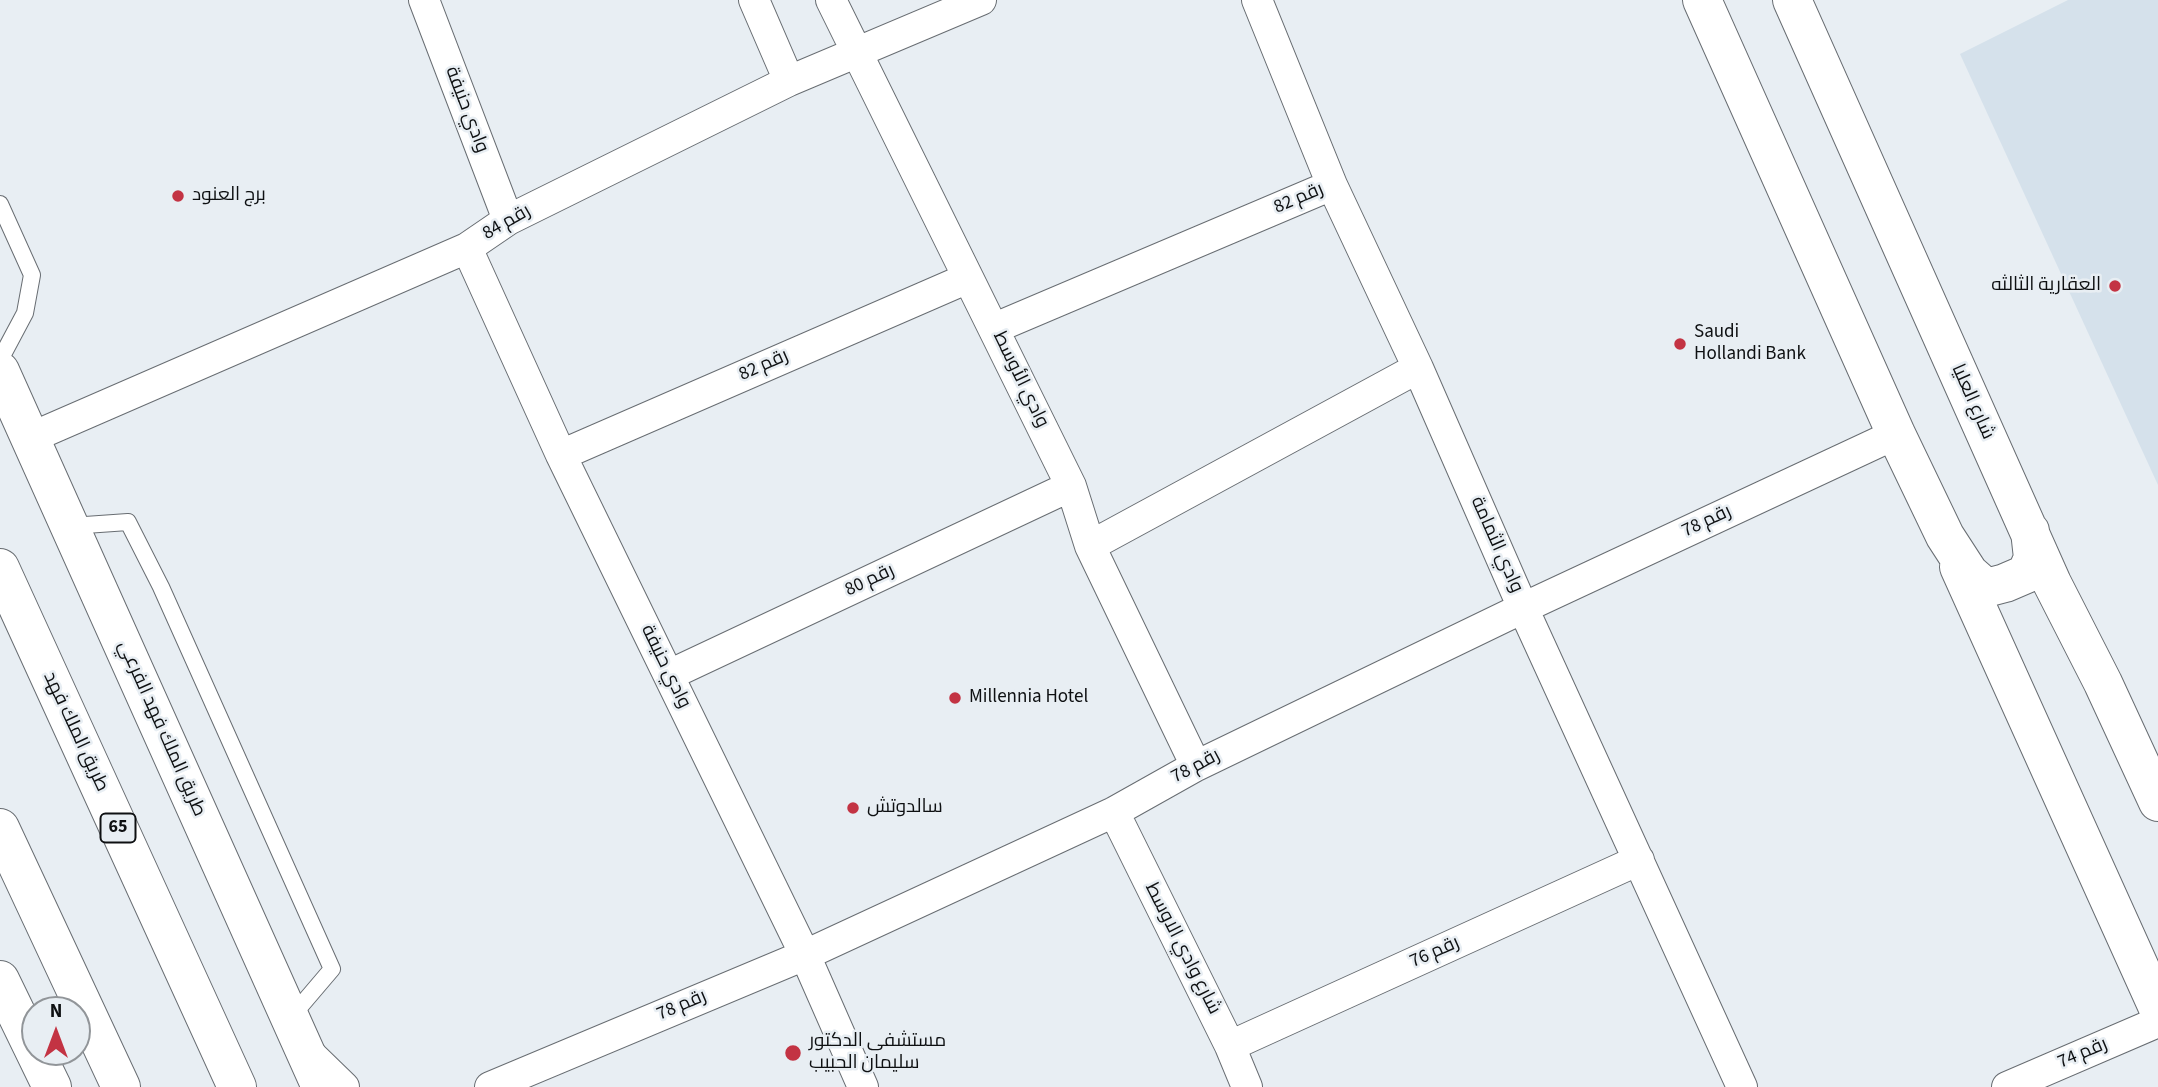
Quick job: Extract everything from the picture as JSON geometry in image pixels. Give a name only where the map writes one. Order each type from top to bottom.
[{"type":"main road","points":[[1702,0],[1896,434],[1945,536],[2158,1008]]},
{"type":"main road","name":"شارع العليا","points":[[1792,0],[2032,545],[2099,674],[2158,802]]},
{"type":"main road","name":"طريق الملك فهد الفرعي","points":[[0,371],[321,1087]]},
{"type":"main road","points":[[1945,536],[1969,573],[1986,587],[2026,574],[2032,545]]},
{"type":"main road","name":"طريق الملك فهد","points":[[0,568],[237,1087]]},
{"type":"main road","points":[[0,828],[121,1087]]},
{"type":"main road","points":[[0,980],[52,1087]]},
{"type":"street","name":"وادي حنيفة","points":[[424,0],[508,220]]},
{"type":"street","points":[[754,0],[789,81]]},
{"type":"street","name":"وادي الأوسط","points":[[831,0],[1071,486],[1090,546],[1196,766]]},
{"type":"street","name":"رقم 84","points":[[30,438],[467,248],[508,220],[789,81],[981,0]]},
{"type":"street","name":"وادي الثمامة","points":[[1257,0],[1332,185],[1418,369],[1523,608],[1742,1087]]},
{"type":"street","name":"رقم 82","points":[[995,328],[1332,185]]},
{"type":"street","name":"وادي حنيفة","points":[[467,248],[561,455],[805,955],[863,1087]]},
{"type":"street","name":"رقم 82","points":[[561,455],[968,278]]},
{"type":"street","points":[[1090,546],[1418,369]]},
{"type":"street","name":"رقم 78","points":[[489,1087],[805,955],[1114,813],[1196,766],[1523,608],[1896,434]]},
{"type":"street","name":"رقم 80","points":[[669,675],[1071,486]]},
{"type":"street","name":"شارع وادي الاوسط","points":[[1114,813],[1230,1046],[1247,1087]]},
{"type":"street","name":"رقم 76","points":[[1230,1046],[1639,860]]},
{"type":"street","name":"رقم 74","points":[[2007,1087],[2158,1021]]},
{"type":"street","points":[[297,1033],[344,1087]]},
{"type":"lane","points":[[0,204],[32,275],[25,313],[0,360]]},
{"type":"lane","points":[[69,526],[128,522],[160,587],[332,969],[297,1033]]},
{"type":"shaded area","name":"العقارية الثالثه","points":[[2068,0],[2158,0],[2158,485],[1960,54]]},
{"type":"place","name":"برج العنود","points":[[178,196]]},
{"type":"place","name":"العقارية الثالثه","points":[[2115,286]]},
{"type":"place","name":"Saudi Hollandi Bank","points":[[1680,344]]},
{"type":"place","name":"Millennia Hotel","points":[[955,698]]},
{"type":"place","name":"سالدوتش","points":[[853,808]]},
{"type":"place","name":"مستشفى الدكتور سليمان الحبيب","points":[[793,1053]]}]
